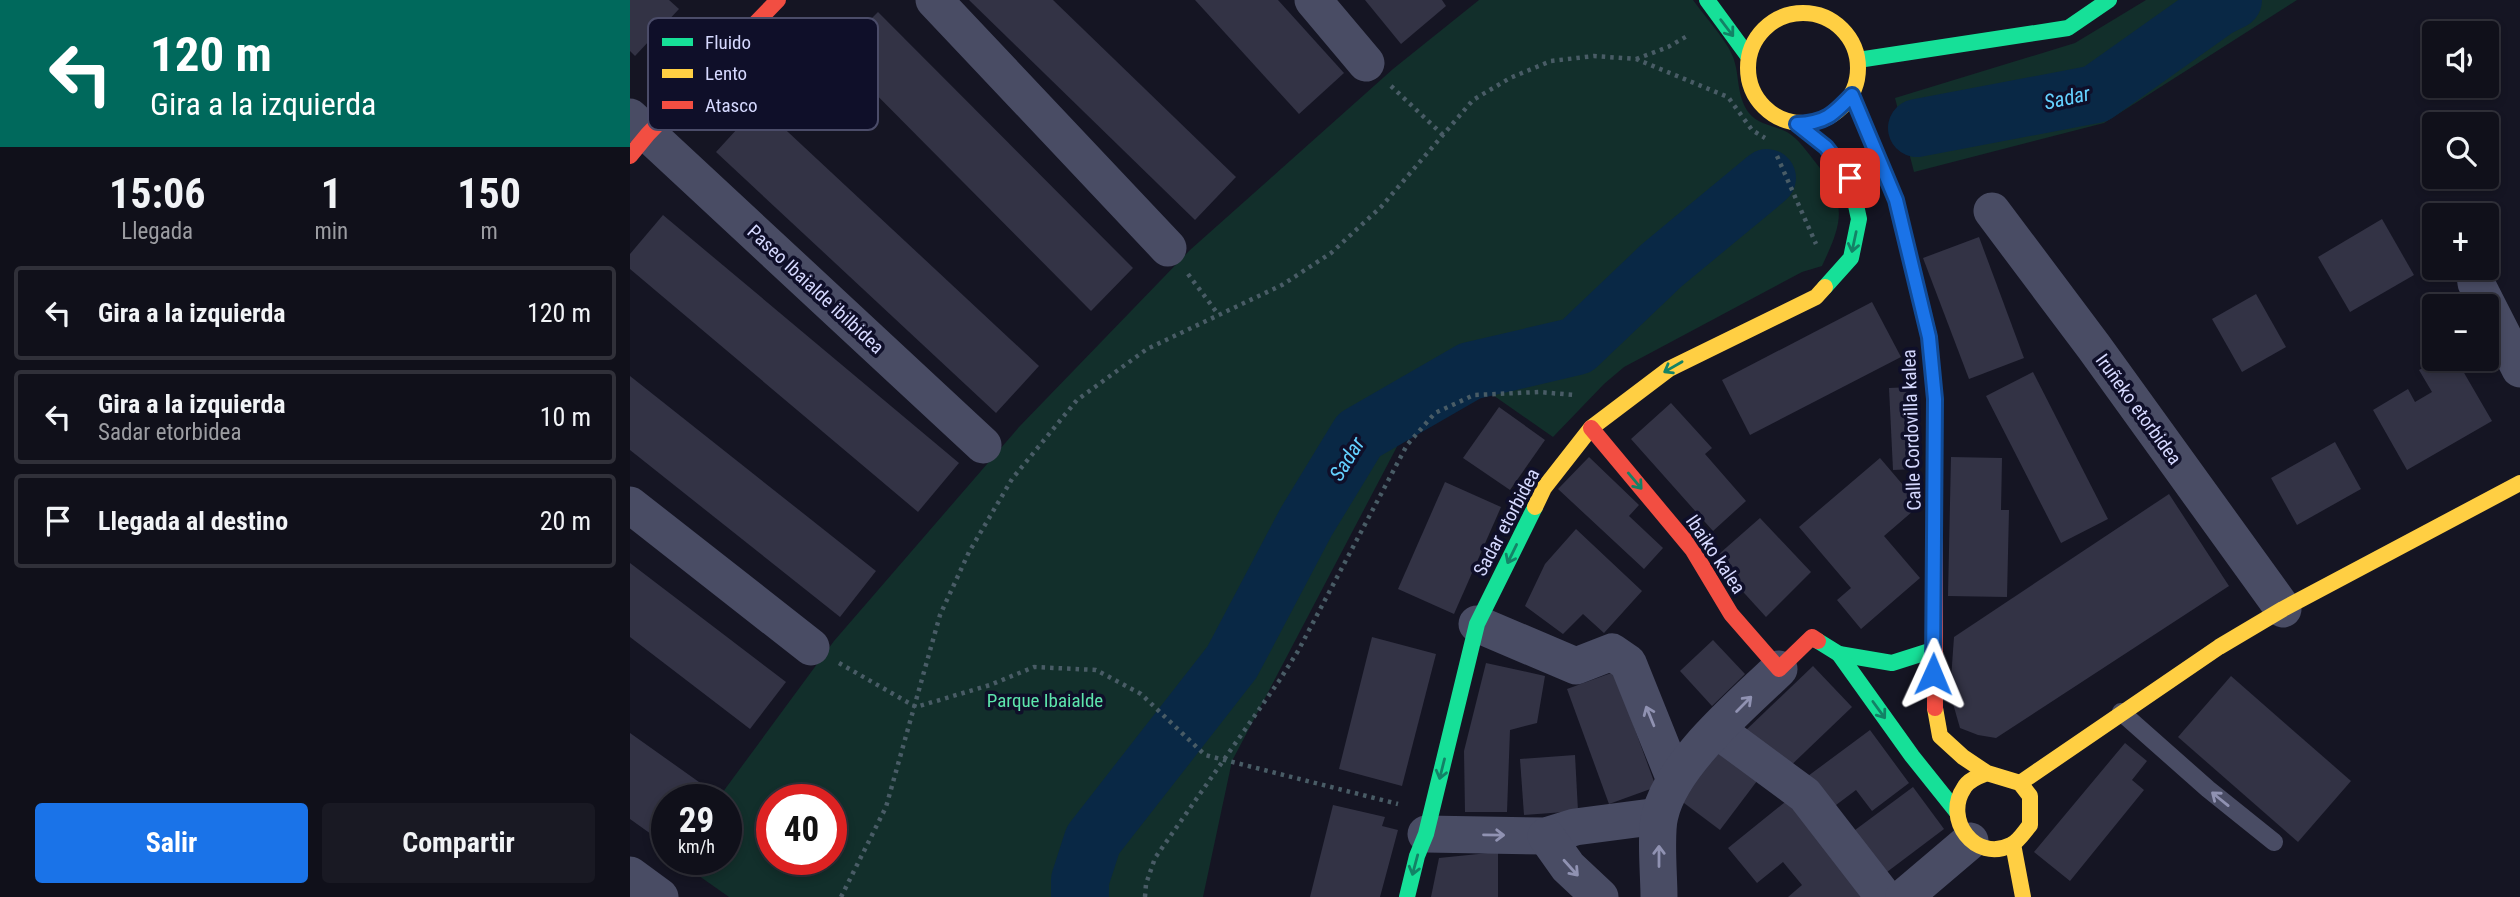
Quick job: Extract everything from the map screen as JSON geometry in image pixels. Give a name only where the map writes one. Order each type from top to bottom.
[{"type":"street","name":"Paseo Ibaialde ibilbidea","points":[[759,18],[778,0]]},
{"type":"street","points":[[934,0],[1168,248]]},
{"type":"street","points":[[1313,0],[1366,63]]},
{"type":"street","points":[[1707,0],[1748,55],[1750,85],[1764,108],[1777,118],[1797,124],[1813,123],[1830,117],[1852,95],[1859,73],[1858,60],[1849,37],[1834,21],[1786,6],[1763,29],[1748,55]]},
{"type":"street","points":[[1858,60],[2068,28],[2109,0]]},
{"type":"street","name":"Calle Cordovilla kalea","points":[[1852,95],[1896,200],[1929,337],[1935,399],[1933,699],[1940,736],[1963,757],[1987,773]]},
{"type":"street","name":"Sadar etorbidea","points":[[1407,897],[1418,856],[1418,821],[1477,624],[1544,488],[1591,428],[1669,369],[1815,297],[1851,258],[1859,219],[1850,178],[1826,147],[1797,124]]},
{"type":"street","name":"Paseo Ibaialde ibilbidea","points":[[636,135],[983,445]]},
{"type":"street","name":"Iruñeko etorbidea","points":[[1992,211],[2094,346],[2283,609]]},
{"type":"street","points":[[2476,280],[2520,369]]},
{"type":"street","name":"Ibaiko kalea","points":[[1591,428],[1692,549],[1731,614],[1779,669]]},
{"type":"street","points":[[2020,783],[2219,647],[2283,609],[2520,483]]},
{"type":"street","points":[[630,505],[811,647]]},
{"type":"street","points":[[1477,624],[1576,666],[1612,652],[1628,663],[1675,780]]},
{"type":"street","points":[[1659,897],[1659,816],[1675,780],[1717,730],[1812,637],[1839,654],[1963,826],[1977,846],[1997,849],[2013,844],[2030,825],[2030,796],[2020,783],[1987,773],[1965,785],[1963,826],[1904,897]]},
{"type":"street","points":[[1839,654],[1892,663],[1933,650]]},
{"type":"street","points":[[1717,730],[1805,795],[1884,897]]},
{"type":"street","points":[[1418,821],[1546,836],[1575,827],[1659,816]]},
{"type":"street","points":[[1546,836],[1569,867],[1600,897]]},
{"type":"street","points":[[2013,844],[2027,889]]},
{"type":"street","points":[[630,875],[660,897]]},
{"type":"lane","points":[[2121,712],[2208,789],[2274,842]]},
{"type":"path","points":[[1636,60],[1668,47],[1690,34]]},
{"type":"path","points":[[841,897],[886,807],[940,615],[969,552],[1012,478],[1077,400],[1147,349],[1282,285],[1331,253],[1381,207],[1473,100],[1510,78],[1540,65],[1551,61],[1594,56],[1636,60],[1728,97],[1752,130],[1770,141]]},
{"type":"path","points":[[1366,63],[1444,136]]},
{"type":"path","points":[[1776,153],[1821,255]]},
{"type":"path","points":[[1168,248],[1218,314]]},
{"type":"path","points":[[1145,897],[1146,884],[1155,858],[1298,651],[1407,445],[1435,413],[1474,395],[1539,392],[1586,396]]},
{"type":"path","points":[[811,647],[916,707],[990,685],[1034,667],[1097,670],[1141,694],[1205,755],[1418,821]]},
{"type":"green space","name":"Parque Ibaialde","points":[[1479,0],[1693,0],[1730,51],[1742,100],[1749,113],[1757,120],[1787,132],[1803,146],[1833,190],[1839,213],[1834,237],[1822,266],[1802,272],[1624,367],[1553,437],[1480,386],[1433,401],[1401,439],[1232,761],[1203,897],[729,897],[698,875],[742,875],[742,784],[729,784],[834,641],[1019,427],[1190,250],[1393,69]]},
{"type":"green space","points":[[2146,0],[2297,0],[2104,123],[1914,172],[1895,98],[2075,43]]},
{"type":"building","points":[[630,0],[669,0],[679,9],[671,18],[648,18],[648,42],[635,56],[630,51]]},
{"type":"building","points":[[969,0],[1053,0],[1236,177],[1195,220]]},
{"type":"building","points":[[1195,0],[1278,0],[1344,73],[1299,114]]},
{"type":"building","points":[[1365,0],[1442,0],[1446,6],[1401,44]]},
{"type":"building","points":[[878,12],[1133,268],[1091,311],[878,96],[878,18],[872,18]]},
{"type":"building","points":[[736,130],[786,130],[1039,366],[996,413],[716,152]]},
{"type":"building","points":[[663,215],[959,463],[918,512],[630,269],[630,254]]},
{"type":"building","points":[[2382,219],[2414,275],[2350,312],[2318,257]]},
{"type":"building","points":[[1979,237],[2024,358],[1969,379],[1923,258]]},
{"type":"building","points":[[2256,294],[2286,347],[2242,372],[2212,319]]},
{"type":"building","points":[[1872,302],[1901,357],[1750,435],[1722,380]]},
{"type":"building","points":[[2419,370],[2463,371],[2492,421],[2407,470],[2373,410],[2408,389],[2415,402],[2432,392]]},
{"type":"building","points":[[2033,372],[2108,519],[2061,543],[1986,396]]},
{"type":"building","points":[[630,376],[876,571],[840,617],[630,450]]},
{"type":"building","points":[[1911,387],[1915,469],[1893,470],[1889,388]]},
{"type":"building","points":[[1671,403],[1712,448],[1705,454],[1746,501],[1713,531],[1631,439]]},
{"type":"building","points":[[1499,407],[1545,440],[1510,490],[1463,458]]},
{"type":"building","points":[[2335,442],[2361,489],[2297,525],[2271,478]]},
{"type":"building","points":[[1589,457],[1639,505],[1629,516],[1663,548],[1644,569],[1558,489]]},
{"type":"building","points":[[1951,457],[2002,458],[2001,510],[2009,510],[2007,597],[1948,596]]},
{"type":"building","points":[[1880,458],[1920,505],[1884,536],[1920,578],[1861,629],[1837,600],[1851,588],[1799,527]]},
{"type":"building","points":[[1445,482],[1501,507],[1454,614],[1398,589]]},
{"type":"building","points":[[2169,494],[2229,586],[1996,738],[1960,728],[1950,693],[1954,637]]},
{"type":"building","points":[[1760,518],[1811,572],[1766,617],[1725,572],[1719,554]]},
{"type":"building","points":[[1576,529],[1642,591],[1604,633],[1583,614],[1563,634],[1525,606],[1545,564]]},
{"type":"building","points":[[630,563],[786,682],[750,729],[630,637]]},
{"type":"building","points":[[1372,637],[1436,654],[1402,786],[1339,769]]},
{"type":"building","points":[[1713,640],[1745,674],[1712,706],[1680,671]]},
{"type":"building","points":[[1486,663],[1545,676],[1537,723],[1510,730],[1507,812],[1465,812],[1464,751]]},
{"type":"building","points":[[1813,666],[1852,707],[1783,773],[1744,732]]},
{"type":"building","points":[[1614,672],[1656,787],[1609,804],[1567,689]]},
{"type":"building","points":[[2231,676],[2351,781],[2298,842],[2178,737]]},
{"type":"building","points":[[1870,730],[1909,783],[1872,811],[1856,790],[1832,808],[1808,776]]},
{"type":"building","points":[[630,733],[702,784],[651,784],[651,834],[630,819]]},
{"type":"building","points":[[2125,743],[2147,761],[2132,780],[2144,790],[2070,881],[2034,852]]},
{"type":"building","points":[[1720,747],[1760,777],[1720,830],[1680,800]]},
{"type":"building","points":[[1575,755],[1578,811],[1524,815],[1520,759]]},
{"type":"building","points":[[1913,787],[1944,829],[1883,875],[1851,833]]},
{"type":"building","points":[[1790,798],[1863,897],[1788,897],[1802,885],[1783,862],[1757,883],[1728,848]]},
{"type":"building","points":[[1333,805],[1385,817],[1382,826],[1398,830],[1380,897],[1310,897]]},
{"type":"building","points":[[1498,852],[1498,897],[1431,897],[1439,858]]},
{"type":"waterway","name":"Sadar","points":[[1917,128],[2096,94],[2217,8],[2233,0]]},
{"type":"waterway","name":"Sadar","points":[[1080,897],[1080,880],[1093,840],[1232,662],[1306,522],[1359,435],[1470,371],[1577,346],[1662,265],[1767,178]]},
{"type":"traffic: fast","points":[[1707,0],[1748,56]]},
{"type":"traffic: fast","points":[[1858,60],[2068,28],[2109,0]]},
{"type":"traffic: fast","points":[[1852,95],[1896,200],[1929,336],[1935,399],[1935,437]]},
{"type":"traffic: fast","points":[[1797,124],[1826,147],[1850,178],[1859,219],[1851,258],[1825,287]]},
{"type":"traffic: fast","points":[[1407,897],[1417,856],[1426,834],[1477,624],[1535,507]]},
{"type":"traffic: fast","points":[[1818,641],[1839,654],[1892,663],[1933,650]]},
{"type":"traffic: fast","points":[[1839,654],[1912,756],[1956,811]]},
{"type":"traffic: slow","points":[[1803,13],[1824,17],[1842,29],[1854,47],[1858,68],[1854,89],[1842,107],[1824,119],[1803,123],[1782,119],[1764,107],[1752,89],[1748,68],[1752,47],[1764,29],[1782,17],[1803,13]]},
{"type":"traffic: slow","points":[[1535,507],[1544,488],[1591,428],[1669,369],[1816,297],[1825,287]]},
{"type":"traffic: slow","points":[[2020,783],[2219,647],[2283,609],[2520,483]]},
{"type":"traffic: slow","points":[[1935,708],[1940,736],[1963,757],[1987,773],[2020,783],[2030,796],[2030,825],[2014,843],[1998,849],[1975,843],[1966,835],[1957,813],[1966,785],[1987,773]]},
{"type":"traffic: slow","points":[[2013,844],[2023,897]]},
{"type":"traffic: jam","points":[[761,18],[778,0]]},
{"type":"traffic: jam","points":[[630,156],[652,130]]},
{"type":"traffic: jam","points":[[1591,428],[1692,549],[1731,614],[1779,669],[1812,637],[1818,641]]},
{"type":"traffic: jam","points":[[1935,437],[1935,708]]},
{"type":"route","points":[[1850,178],[1826,147],[1797,124],[1813,123],[1830,117],[1852,95],[1896,200],[1929,337],[1935,399],[1933,674]]}]
